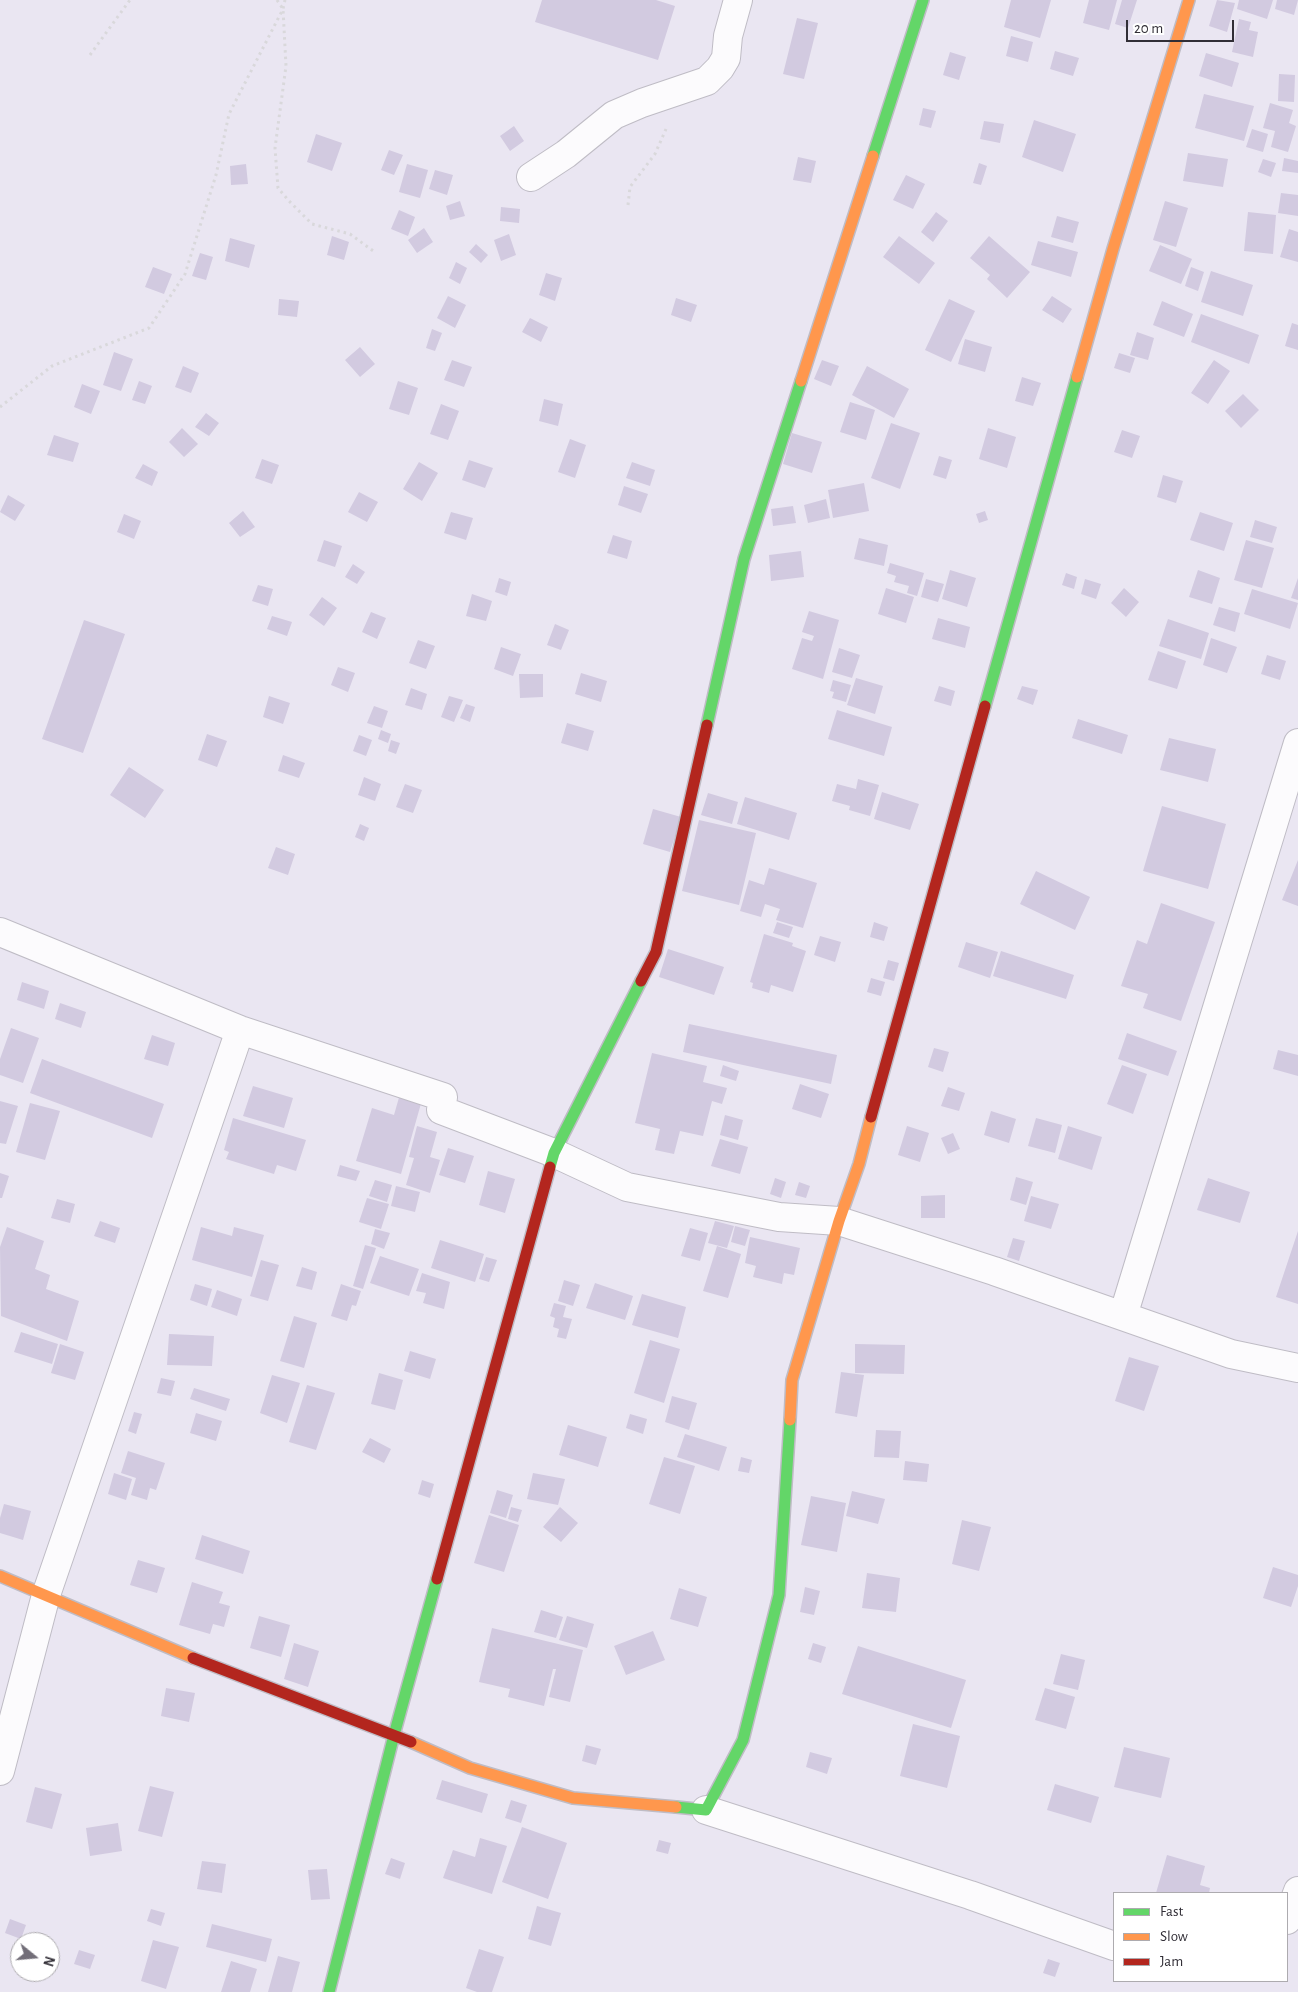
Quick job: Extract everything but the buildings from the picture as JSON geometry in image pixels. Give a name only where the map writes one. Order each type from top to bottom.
[{"type":"street","points":[[531,177],[566,154],[614,116],[642,103],[708,82],[726,58],[728,36],[738,0]]},
{"type":"street","points":[[329,1992],[394,1735],[554,1153],[656,952],[744,559],[923,0]]},
{"type":"street","points":[[706,1810],[743,1740],[778,1595],[792,1380],[839,1221],[858,1164],[1113,249],[1190,0]]},
{"type":"street","points":[[1123,1316],[1298,743]]},
{"type":"street","points":[[0,932],[19,942],[240,1030],[443,1097],[440,1110],[554,1153],[626,1187],[779,1217],[839,1221],[994,1271],[1232,1354],[1298,1368]]},
{"type":"street","points":[[0,1771],[46,1595],[240,1030]]},
{"type":"street","points":[[0,1576],[201,1661],[394,1735],[470,1768],[573,1798],[706,1810],[970,1895],[1113,1946]]},
{"type":"street","points":[[1288,1917],[1298,1891]]},
{"type":"path","points":[[90,55],[130,0]]},
{"type":"path","points":[[277,0],[283,9],[286,66],[275,148],[278,188],[312,224],[350,234],[376,253]]},
{"type":"path","points":[[0,407],[52,366],[149,328],[185,274],[216,175],[229,114],[283,9],[285,0]]},
{"type":"path","points":[[628,205],[630,187],[656,154],[668,127]]},
{"type":"traffic: fast","points":[[873,156],[923,0]]},
{"type":"traffic: fast","points":[[985,706],[1077,377]]},
{"type":"traffic: fast","points":[[707,725],[744,559],[801,381]]},
{"type":"traffic: fast","points":[[550,1167],[554,1153],[641,981]]},
{"type":"traffic: fast","points":[[676,1807],[706,1810],[743,1740],[779,1595],[790,1420]]},
{"type":"traffic: fast","points":[[329,1992],[394,1735],[437,1579]]},
{"type":"traffic: slow","points":[[1077,377],[1113,249],[1189,0]]},
{"type":"traffic: slow","points":[[801,381],[873,156]]},
{"type":"traffic: slow","points":[[790,1420],[792,1380],[839,1221],[859,1164],[871,1117]]},
{"type":"traffic: slow","points":[[0,1576],[193,1658]]},
{"type":"traffic: slow","points":[[411,1742],[470,1768],[573,1798],[676,1807]]},
{"type":"traffic: jam","points":[[871,1117],[985,706]]},
{"type":"traffic: jam","points":[[641,981],[656,952],[707,725]]},
{"type":"traffic: jam","points":[[437,1579],[550,1167]]},
{"type":"traffic: jam","points":[[193,1658],[411,1742]]}]
